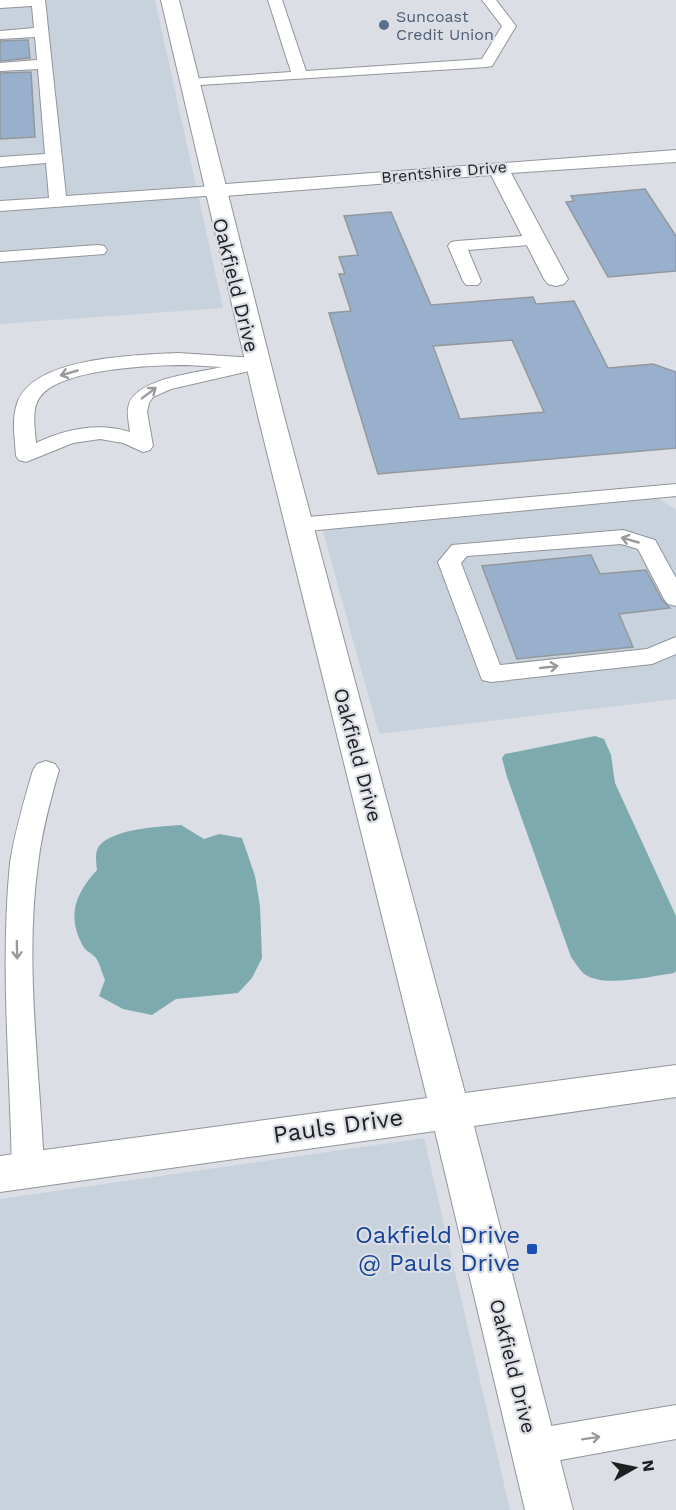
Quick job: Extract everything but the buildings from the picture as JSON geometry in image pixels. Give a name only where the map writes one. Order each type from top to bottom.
[{"type":"street","name":"Oakfield Drive","points":[[170,0],[213,191],[256,364],[450,1110],[549,1510]]},
{"type":"street","name":"Brentshire Drive","points":[[213,191],[676,156]]},
{"type":"street","points":[[498,168],[556,279]]},
{"type":"street","name":"Pauls Drive","points":[[14,1172],[676,1080]]},
{"type":"lane","points":[[275,0],[300,76]]},
{"type":"lane","points":[[189,83],[487,63],[508,26],[489,0]]},
{"type":"lane","points":[[0,4],[38,1],[58,202]]},
{"type":"lane","points":[[0,35],[41,32]]},
{"type":"lane","points":[[0,67],[44,64]]},
{"type":"lane","points":[[0,162],[54,158]]},
{"type":"lane","points":[[0,206],[213,191]]},
{"type":"lane","points":[[472,280],[457,246],[536,240]]},
{"type":"lane","points":[[0,257],[98,250]]},
{"type":"lane","points":[[179,359],[256,364],[184,382],[166,384],[146,393],[139,402],[137,412],[142,446],[127,437],[84,434],[47,443],[26,456],[27,402],[32,392],[42,383],[55,377],[94,367],[179,359]]},
{"type":"lane","points":[[297,525],[676,490]]},
{"type":"lane","points":[[561,499],[577,540]]},
{"type":"lane","points":[[676,599],[647,545],[623,537],[460,550],[449,562],[490,674],[652,656],[676,645]]},
{"type":"lane","points":[[14,1172],[28,1123],[10,1044],[17,979],[19,880],[26,829],[35,796],[46,770]]},
{"type":"lane","points":[[533,1447],[676,1422]]},
{"type":"shaded area","points":[[0,0],[155,0],[223,308],[0,324]]},
{"type":"shaded area","points":[[654,495],[676,510],[676,699],[379,734],[322,528]]},
{"type":"shaded area","points":[[424,1138],[510,1510],[0,1510],[0,1199]]},
{"type":"water","points":[[595,736],[604,739],[611,755],[615,783],[676,916],[676,971],[674,973],[614,981],[591,978],[583,973],[571,957],[507,777],[502,758],[505,754]]},
{"type":"water","points":[[181,825],[204,839],[219,834],[242,838],[255,876],[260,906],[262,958],[252,978],[238,993],[176,999],[152,1015],[123,1009],[99,996],[105,980],[96,958],[84,948],[78,935],[74,914],[76,905],[84,887],[97,870],[97,852],[102,843],[129,831]]},
{"type":"place","name":"Suncoast Credit Union","points":[[384,25]]},
{"type":"place","name":"Oakfield Drive @ Pauls Drive","points":[[532,1249]]}]
